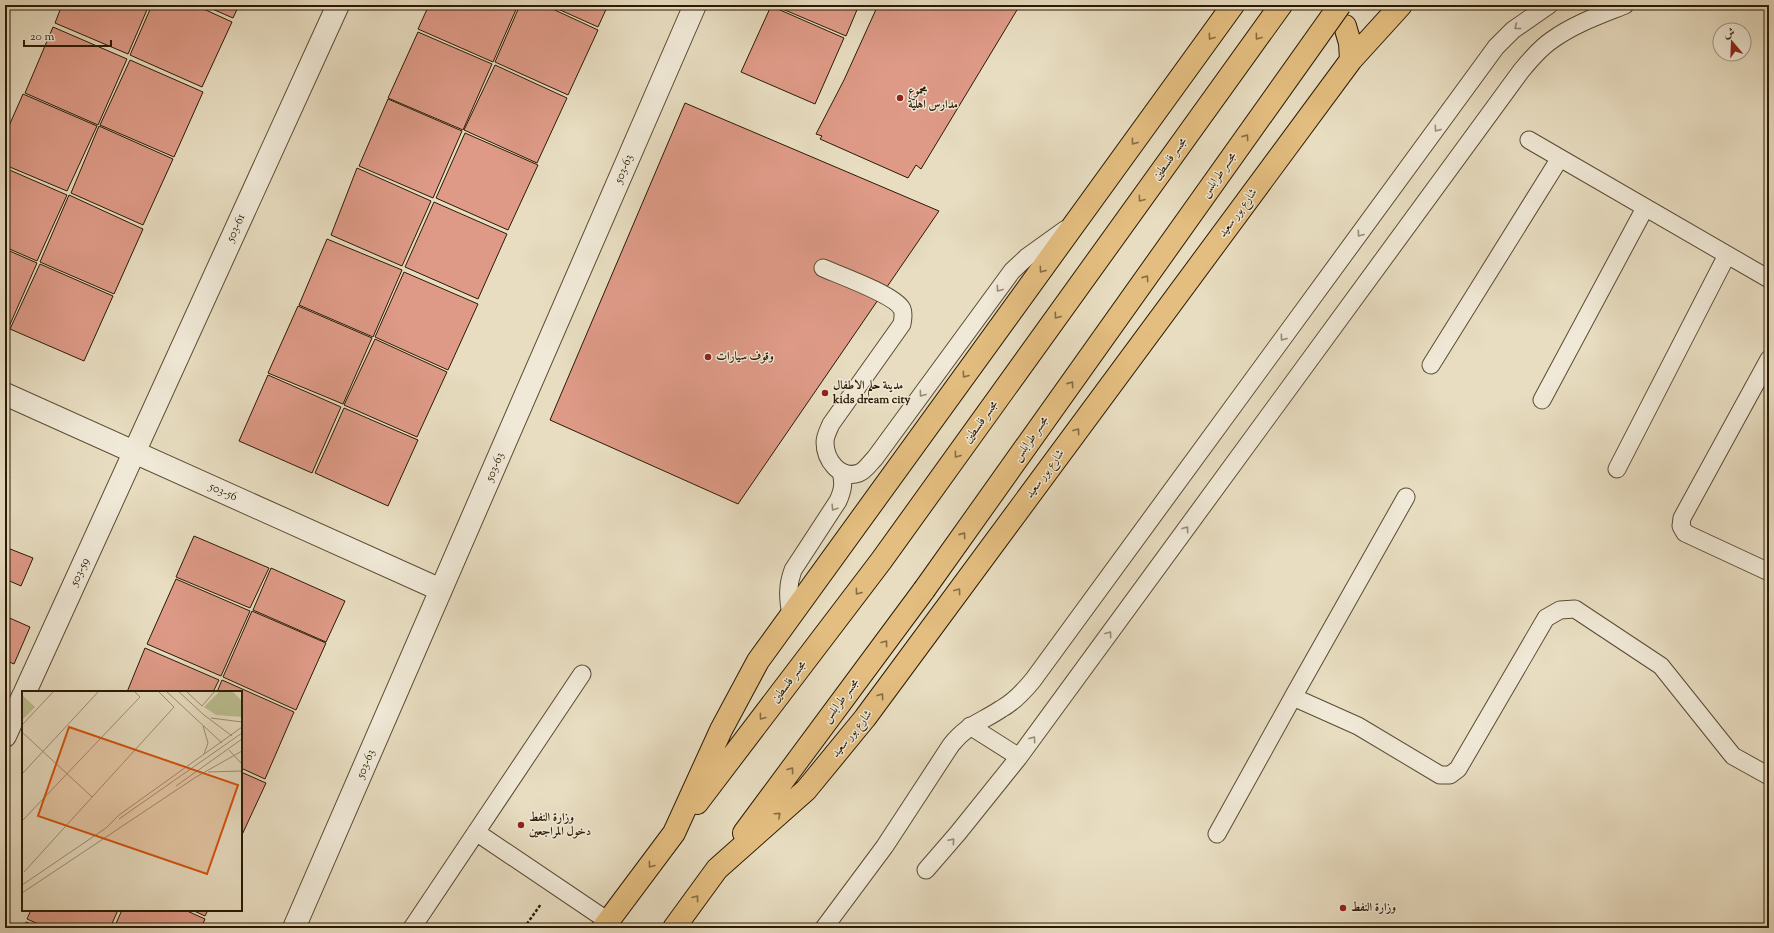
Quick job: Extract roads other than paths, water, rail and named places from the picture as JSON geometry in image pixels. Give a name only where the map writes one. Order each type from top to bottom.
[{"type":"main road","points":[[606,925],[674,833],[721,730],[758,661],[1234,5]]},
{"type":"main road","name":"مجسر فلسطين","points":[[674,833],[881,560],[1281,5]]},
{"type":"main road","name":"مجسر طرابلس","points":[[718,869],[924,590],[1340,5]]},
{"type":"main road","name":"شارع بور سعيد","points":[[674,928],[718,869],[806,790],[865,718],[1350,60],[1401,5]]},
{"type":"main road","points":[[1345,26],[1350,43],[1350,60]]},
{"type":"street","name":"503-61","points":[[134,452],[338,5]]},
{"type":"street","name":"503-63","points":[[294,928],[695,5]]},
{"type":"street","name":"503-56","points":[[5,394],[441,590]]},
{"type":"street","name":"503-59","points":[[25,691],[134,452]]},
{"type":"street","points":[[5,736],[22,698]]},
{"type":"lane","points":[[824,928],[885,846],[951,745],[960,734],[970,726],[1002,709],[1019,696],[1033,680],[1496,47],[1513,30],[1549,5]]},
{"type":"lane","points":[[926,870],[1019,757],[1521,71],[1551,40],[1570,28],[1625,5]]},
{"type":"lane","points":[[1529,140],[1769,279]]},
{"type":"lane","points":[[1431,365],[1560,158]]},
{"type":"lane","points":[[1542,400],[1645,208]]},
{"type":"lane","points":[[823,268],[883,294],[899,305],[904,316],[902,324],[831,424],[825,440],[826,453],[833,466],[841,472],[849,474],[859,473],[868,467],[1012,271],[1080,217]]},
{"type":"lane","points":[[1617,469],[1727,255]]},
{"type":"lane","points":[[1769,358],[1682,518],[1681,526],[1685,533],[1769,572]]},
{"type":"lane","points":[[791,615],[788,589],[790,578],[838,501],[843,484],[841,472]]},
{"type":"lane","points":[[1217,834],[1406,498]]},
{"type":"lane","points":[[1293,697],[1358,726],[1440,775],[1450,775],[1458,769],[1546,618],[1560,610],[1575,609],[1661,666],[1733,756],[1769,776]]},
{"type":"lane","points":[[412,928],[582,674]]},
{"type":"lane","points":[[970,726],[1019,757]]},
{"type":"lane","points":[[476,832],[554,885],[606,925]]},
{"type":"place","name":"مجموع مدارس اهلية","points":[[900,98]]},
{"type":"place","name":"وقوف سيارات","points":[[708,357]]},
{"type":"place","name":"مدينة حلم الاطفال kids dream city","points":[[825,393]]},
{"type":"place","name":"وزارة النفط دخول المراجعين","points":[[521,825]]},
{"type":"place","name":"وزارة النفط","points":[[1343,908]]}]
